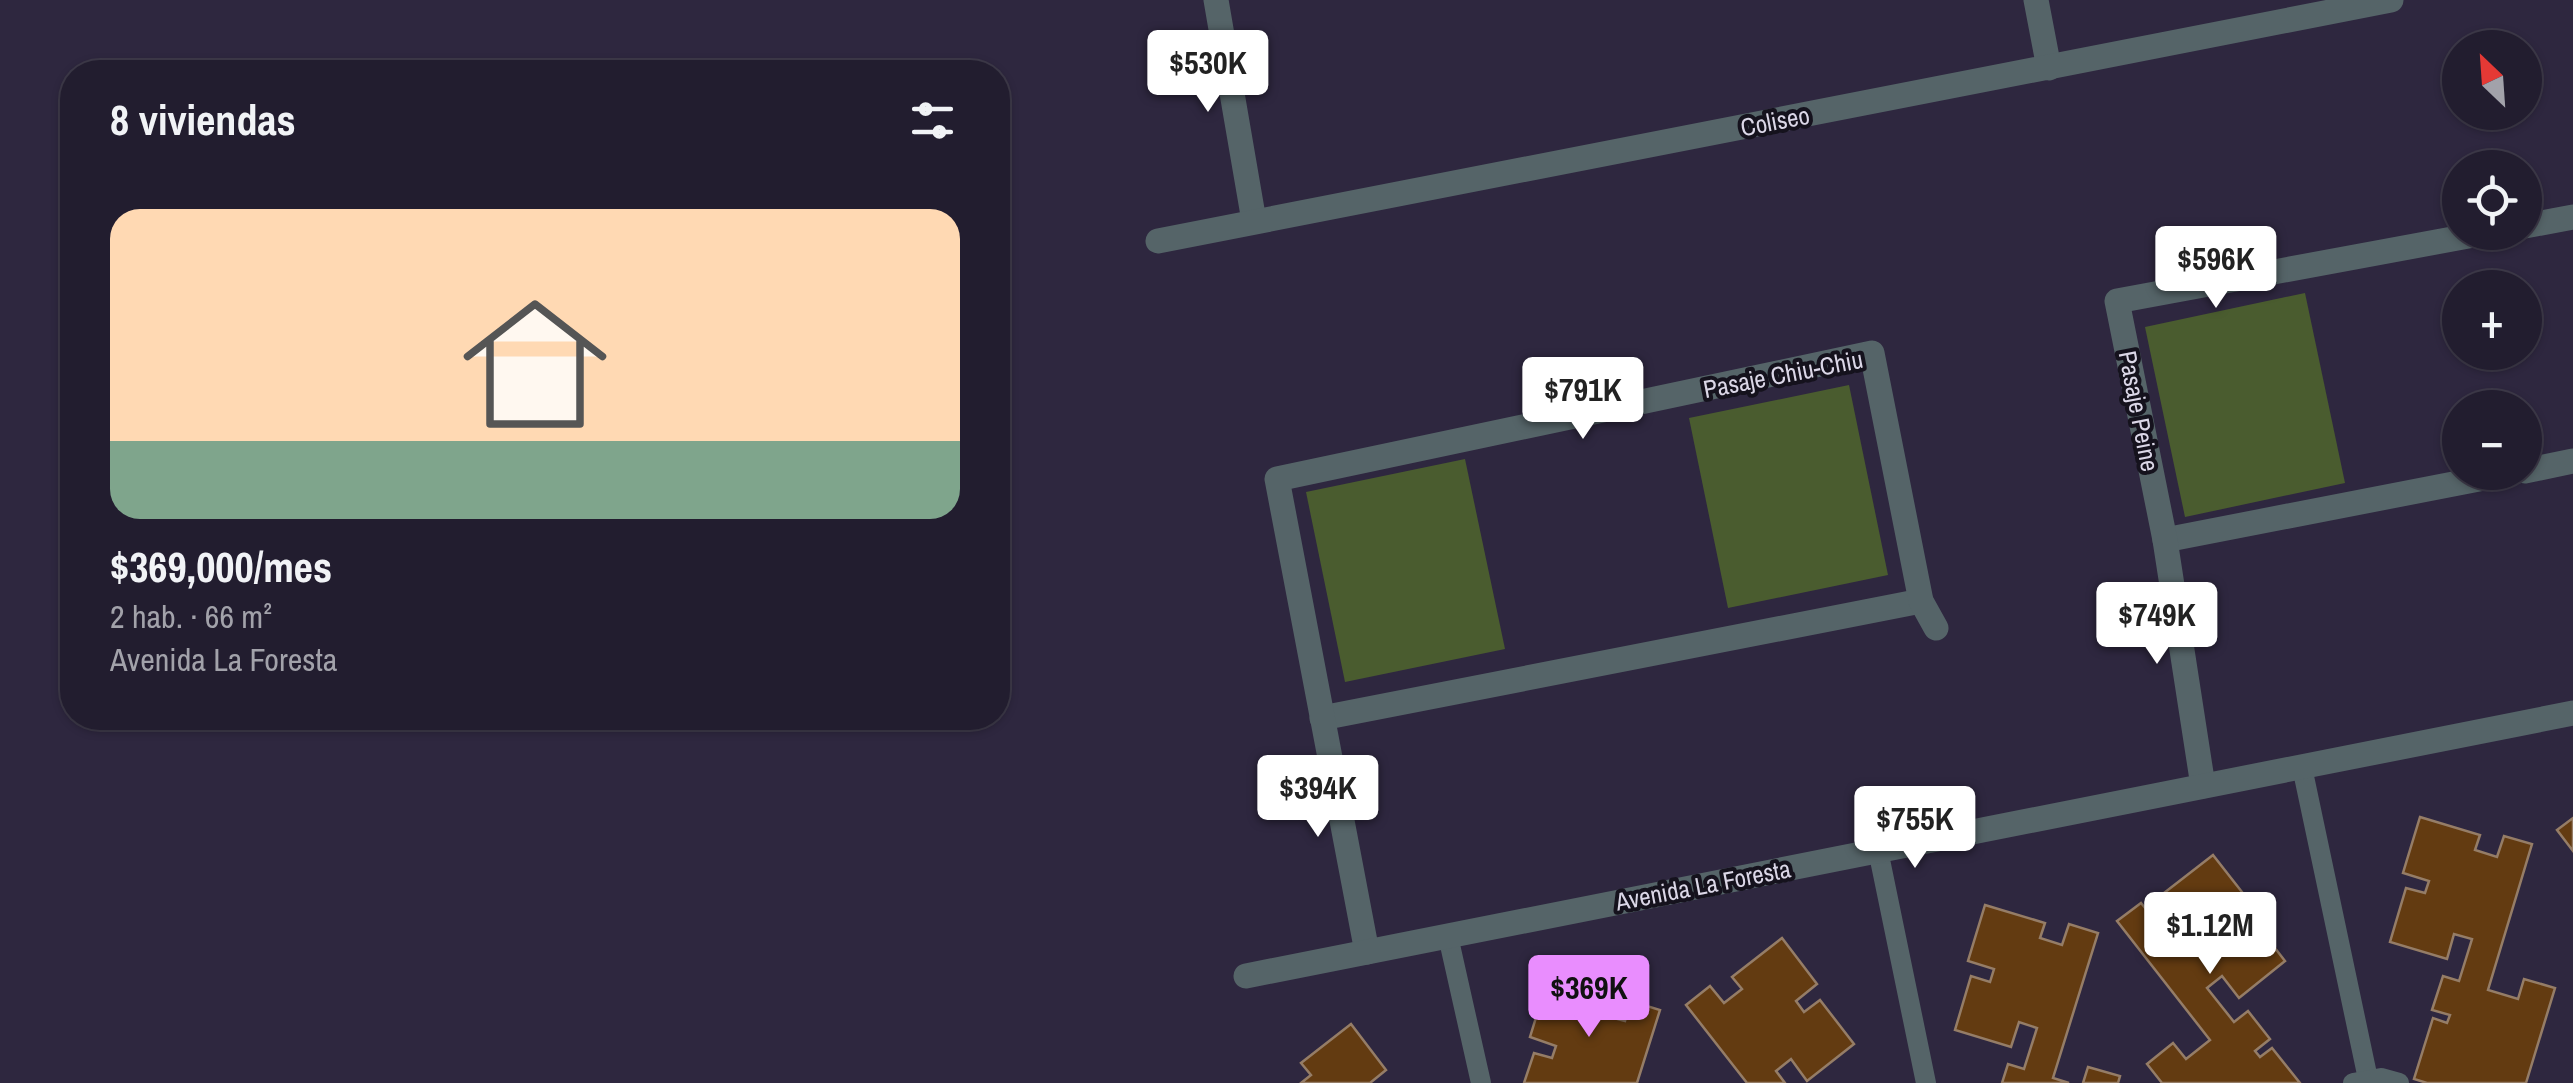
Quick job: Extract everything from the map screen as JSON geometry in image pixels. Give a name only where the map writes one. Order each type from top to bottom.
[{"type":"street","points":[[1216,0],[1254,221]]},
{"type":"street","points":[[2036,0],[2049,68]]},
{"type":"street","name":"Coliseo","points":[[1158,241],[2049,68],[2296,10],[2391,0]]},
{"type":"street","points":[[2542,223],[2573,217]]},
{"type":"street","name":"Pasaje Peine","points":[[2204,786],[2165,540],[2117,302],[2442,241]]},
{"type":"street","name":"Pasaje Chiu-Chiu","points":[[1367,952],[1277,478],[1872,353],[1921,600],[1936,628]]},
{"type":"street","points":[[2542,467],[2573,461]]},
{"type":"street","points":[[2165,540],[2442,486]]},
{"type":"street","points":[[1322,718],[1921,600]]},
{"type":"street","name":"Avenida La Foresta","points":[[1246,976],[2573,713]]},
{"type":"lane","points":[[2302,767],[2360,1081],[2399,1083]]},
{"type":"lane","points":[[1878,850],[1926,1083]]},
{"type":"lane","points":[[1448,936],[1481,1083]]},
{"type":"green space","points":[[2305,293],[2345,483],[2185,517],[2145,327]]},
{"type":"green space","points":[[1849,385],[1888,575],[1728,608],[1689,418]]},
{"type":"green space","points":[[1465,459],[1505,649],[1345,682],[1306,492]]},
{"type":"building","points":[[2420,817],[2480,835],[2475,850],[2497,857],[2504,836],[2532,844],[2488,990],[2518,999],[2524,979],[2555,988],[2526,1083],[2427,1083],[2414,1079],[2433,1018],[2447,1023],[2450,1015],[2432,1010],[2443,976],[2459,981],[2472,939],[2454,934],[2447,959],[2390,942],[2406,888],[2425,893],[2429,881],[2403,873]]},
{"type":"building","points":[[2573,818],[2573,851],[2557,830]]},
{"type":"building","points":[[2213,855],[2249,901],[2227,918],[2236,929],[2251,917],[2285,961],[2239,998],[2222,976],[2207,988],[2234,1022],[2248,1011],[2270,1039],[2255,1051],[2260,1057],[2272,1048],[2300,1083],[2162,1083],[2147,1064],[2173,1043],[2186,1059],[2210,1040],[2117,921],[2141,903],[2155,920],[2173,905],[2164,893]]},
{"type":"building","points":[[1985,905],[2045,923],[2040,938],[2062,945],[2069,924],[2098,933],[2053,1078],[2069,1083],[2002,1083],[2008,1064],[2024,1069],[2037,1028],[2019,1022],[2011,1047],[1955,1030],[1971,976],[1990,982],[1994,969],[1968,961]]},
{"type":"building","points":[[1782,938],[1817,984],[1796,1001],[1804,1012],[1820,1000],[1854,1044],[1807,1081],[1791,1059],[1776,1071],[1785,1083],[1747,1083],[1686,1005],[1710,986],[1724,1003],[1742,989],[1732,977]]},
{"type":"building","points":[[1547,982],[1607,1000],[1602,1015],[1625,1021],[1631,1001],[1660,1010],[1637,1083],[1524,1083],[1534,1053],[1552,1058],[1556,1046],[1530,1037]]},
{"type":"building","points":[[1351,1024],[1386,1070],[1370,1083],[1301,1083],[1311,1075],[1301,1063]]},
{"type":"building","points":[[2088,1067],[2120,1076],[2118,1083],[2083,1083]]}]
